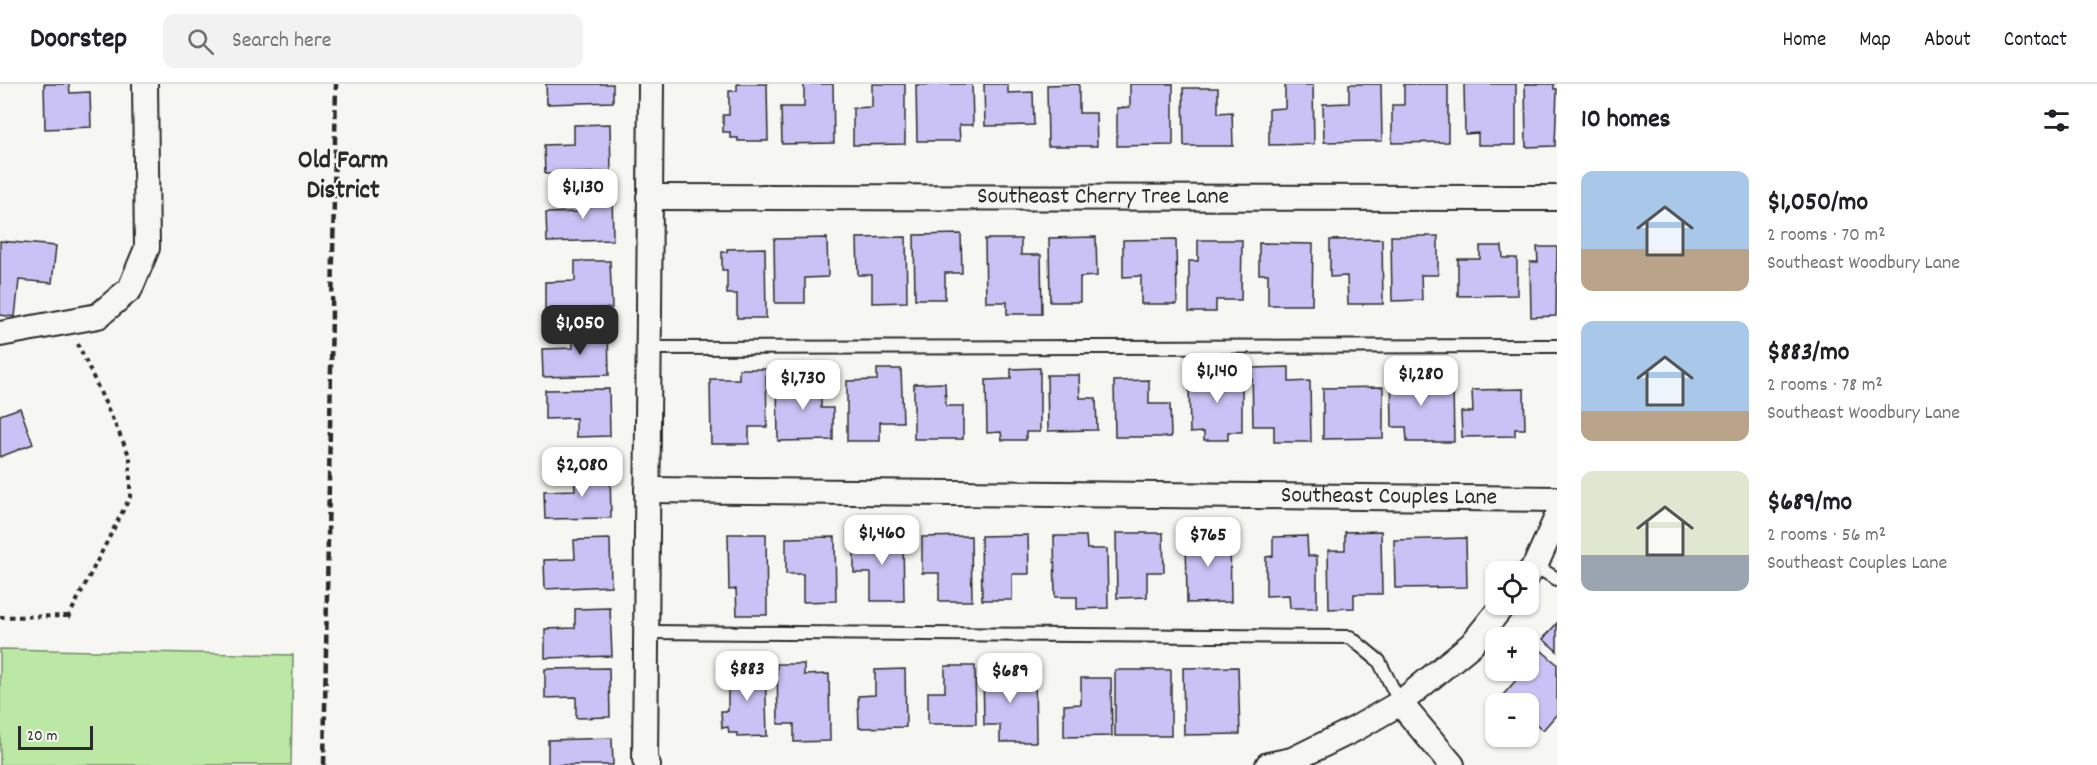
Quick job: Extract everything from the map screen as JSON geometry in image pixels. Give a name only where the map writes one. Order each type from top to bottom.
[{"type":"street","points":[[0,334],[98,316],[130,289],[147,248],[145,84]]},
{"type":"street","points":[[648,765],[645,760],[651,84]]},
{"type":"street","name":"Southeast Cherry Tree Lane","points":[[649,197],[1557,198]]},
{"type":"street","name":"Southeast Couples Lane","points":[[647,490],[1557,499]]},
{"type":"street","points":[[1536,561],[1557,517]]},
{"type":"street","points":[[1268,765],[1292,760],[1355,729],[1400,703],[1472,644],[1495,615]]},
{"type":"street","points":[[1400,703],[1452,765]]},
{"type":"lane","points":[[648,348],[1557,346]]},
{"type":"lane","points":[[1539,573],[1557,579]]},
{"type":"lane","points":[[646,632],[1350,638],[1379,661],[1400,703]]},
{"type":"path","points":[[0,617],[69,617],[130,497],[130,457],[67,321]]},
{"type":"green space","points":[[0,649],[293,655],[291,765],[0,765]]},
{"type":"building","points":[[44,84],[69,84],[70,93],[90,92],[91,127],[45,129]]},
{"type":"building","points":[[546,84],[613,84],[613,102],[547,104]]},
{"type":"building","points":[[737,84],[767,84],[768,141],[738,141],[738,138],[730,138],[730,132],[723,132],[723,115],[729,115],[729,91],[737,91]]},
{"type":"building","points":[[804,84],[833,84],[834,143],[782,144],[781,107],[804,107]]},
{"type":"building","points":[[872,84],[905,84],[905,144],[853,145],[853,108],[872,107]]},
{"type":"building","points":[[972,84],[973,125],[959,125],[960,141],[917,141],[916,85]]},
{"type":"building","points":[[984,84],[1008,84],[1008,93],[1033,92],[1034,125],[985,126]]},
{"type":"building","points":[[1079,84],[1079,113],[1096,113],[1097,146],[1048,146],[1047,85]]},
{"type":"building","points":[[1130,84],[1173,84],[1173,145],[1117,146],[1117,108],[1130,107]]},
{"type":"building","points":[[1349,84],[1381,84],[1382,141],[1324,142],[1323,104],[1349,103]]},
{"type":"building","points":[[1404,84],[1448,84],[1448,142],[1392,143],[1392,105],[1404,105]]},
{"type":"building","points":[[1464,84],[1516,84],[1516,145],[1478,145],[1478,133],[1465,134]]},
{"type":"building","points":[[1525,84],[1554,84],[1554,89],[1557,89],[1555,146],[1526,147]]},
{"type":"building","points":[[1285,85],[1313,85],[1314,144],[1269,145],[1269,109],[1285,108]]},
{"type":"building","points":[[1183,88],[1218,88],[1218,113],[1232,112],[1233,146],[1184,146]]},
{"type":"building","points":[[610,124],[611,172],[545,174],[544,145],[574,144],[574,125]]},
{"type":"building","points":[[612,192],[613,240],[547,242],[546,213],[577,212],[577,193]]},
{"type":"building","points":[[961,234],[962,273],[945,273],[945,299],[915,299],[914,235]]},
{"type":"building","points":[[1391,236],[1438,236],[1438,275],[1421,275],[1422,300],[1392,301]]},
{"type":"building","points":[[906,237],[907,302],[872,303],[872,275],[858,275],[857,238]]},
{"type":"building","points":[[1096,237],[1097,276],[1080,277],[1080,302],[1050,302],[1049,238]]},
{"type":"building","points":[[827,238],[828,277],[805,278],[805,303],[775,303],[774,239]]},
{"type":"building","points":[[985,239],[1021,239],[1021,255],[1041,255],[1042,314],[1007,314],[1007,302],[986,302]]},
{"type":"building","points":[[1176,239],[1177,304],[1141,304],[1141,276],[1123,277],[1123,240]]},
{"type":"building","points":[[1382,239],[1383,304],[1348,304],[1347,276],[1330,277],[1330,240]]},
{"type":"building","points":[[1198,240],[1242,240],[1241,300],[1216,300],[1216,312],[1189,312],[1189,261],[1198,261]]},
{"type":"building","points":[[0,241],[56,246],[52,283],[19,280],[15,317],[0,315]]},
{"type":"building","points":[[1259,243],[1313,244],[1312,305],[1268,305],[1268,274],[1259,274]]},
{"type":"building","points":[[1480,246],[1502,246],[1503,258],[1517,258],[1517,295],[1458,296],[1458,259],[1480,259]]},
{"type":"building","points":[[1537,247],[1557,247],[1556,316],[1531,317],[1530,262],[1538,262]]},
{"type":"building","points":[[765,248],[766,318],[737,318],[737,294],[727,294],[727,270],[722,270],[722,252],[727,252],[727,249]]},
{"type":"building","points":[[575,261],[610,261],[612,308],[545,310],[545,282],[575,281]]},
{"type":"building","points":[[608,328],[609,375],[543,377],[542,349],[573,348],[572,329]]},
{"type":"building","points":[[1420,365],[1420,387],[1453,386],[1454,442],[1407,442],[1406,427],[1392,427],[1391,366]]},
{"type":"building","points":[[1289,367],[1289,382],[1310,381],[1311,442],[1274,442],[1274,426],[1253,426],[1252,368]]},
{"type":"building","points":[[1040,368],[1040,432],[1026,432],[1026,440],[1002,440],[1001,432],[987,433],[986,380],[1011,379],[1011,369]]},
{"type":"building","points":[[1242,368],[1242,432],[1228,432],[1228,440],[1204,440],[1204,432],[1190,433],[1189,380],[1213,379],[1213,369]]},
{"type":"building","points":[[739,369],[766,369],[767,427],[749,427],[749,444],[711,444],[710,379],[739,379]]},
{"type":"building","points":[[877,369],[901,369],[903,422],[880,422],[880,441],[847,441],[847,381],[877,380]]},
{"type":"building","points":[[1047,375],[1079,375],[1080,398],[1096,398],[1097,430],[1048,431]]},
{"type":"building","points":[[777,378],[821,378],[821,408],[833,408],[833,440],[778,441]]},
{"type":"building","points":[[1149,380],[1149,404],[1170,404],[1171,437],[1115,437],[1114,381]]},
{"type":"building","points":[[945,383],[946,406],[963,406],[963,439],[914,439],[914,384]]},
{"type":"building","points":[[1383,387],[1383,438],[1323,439],[1323,388]]},
{"type":"building","points":[[609,389],[610,436],[576,437],[576,418],[545,419],[545,390]]},
{"type":"building","points":[[1524,389],[1525,429],[1515,429],[1515,436],[1462,437],[1461,412],[1473,412],[1472,390]]},
{"type":"building","points":[[20,408],[33,444],[0,457],[0,415]]},
{"type":"building","points":[[610,470],[611,518],[545,519],[544,491],[575,490],[574,471]]},
{"type":"building","points":[[1381,531],[1382,594],[1354,594],[1354,608],[1329,609],[1328,550],[1345,550],[1345,532]]},
{"type":"building","points":[[1116,533],[1163,533],[1164,572],[1147,572],[1147,597],[1117,598]]},
{"type":"building","points":[[1186,533],[1230,533],[1231,602],[1187,603]]},
{"type":"building","points":[[728,534],[766,534],[767,615],[737,615],[736,589],[729,590]]},
{"type":"building","points":[[1028,535],[1029,574],[1012,574],[1012,600],[982,600],[981,536]]},
{"type":"building","points":[[903,536],[904,601],[871,601],[871,573],[854,573],[854,537]]},
{"type":"building","points":[[971,536],[972,601],[939,601],[939,573],[922,573],[922,537]]},
{"type":"building","points":[[1054,536],[1086,536],[1087,549],[1107,549],[1108,608],[1077,609],[1077,597],[1055,597]]},
{"type":"building","points":[[1307,536],[1308,556],[1317,556],[1317,608],[1290,608],[1289,595],[1266,596],[1266,557],[1273,556],[1273,537]]},
{"type":"building","points":[[835,537],[836,601],[803,602],[803,574],[786,574],[786,538]]},
{"type":"building","points":[[1466,538],[1467,587],[1395,588],[1394,540]]},
{"type":"building","points":[[610,539],[611,586],[545,589],[544,560],[575,559],[574,540]]},
{"type":"building","points":[[610,608],[612,656],[545,658],[545,629],[575,628],[575,609]]},
{"type":"building","points":[[1557,623],[1557,651],[1543,639]]},
{"type":"building","points":[[1542,651],[1557,664],[1557,714],[1543,730],[1539,727],[1539,693],[1505,693],[1515,681],[1539,681],[1539,654]]},
{"type":"building","points":[[735,664],[765,664],[767,736],[737,737],[737,733],[729,733],[728,727],[722,728],[721,711],[728,711],[728,687],[736,687]]},
{"type":"building","points":[[777,664],[804,664],[804,675],[829,674],[830,741],[794,742],[794,724],[778,724]]},
{"type":"building","points":[[1009,664],[1010,676],[1035,675],[1036,742],[1000,742],[1000,725],[984,725],[983,665]]},
{"type":"building","points":[[945,666],[975,666],[976,724],[928,724],[928,692],[945,692]]},
{"type":"building","points":[[1238,667],[1240,734],[1184,735],[1183,668]]},
{"type":"building","points":[[609,668],[610,717],[576,718],[576,697],[545,698],[545,669]]},
{"type":"building","points":[[905,669],[906,727],[859,728],[858,696],[875,695],[875,670]]},
{"type":"building","points":[[1115,670],[1171,670],[1171,736],[1115,736]]},
{"type":"building","points":[[1081,678],[1111,678],[1112,736],[1064,737],[1064,705],[1081,704]]},
{"type":"building","points":[[612,738],[613,765],[548,765],[548,740]]},
{"type":"railway","points":[[324,765],[336,84]]},
{"type":"district","name":"Old Farm District","points":[[343,176]]}]
